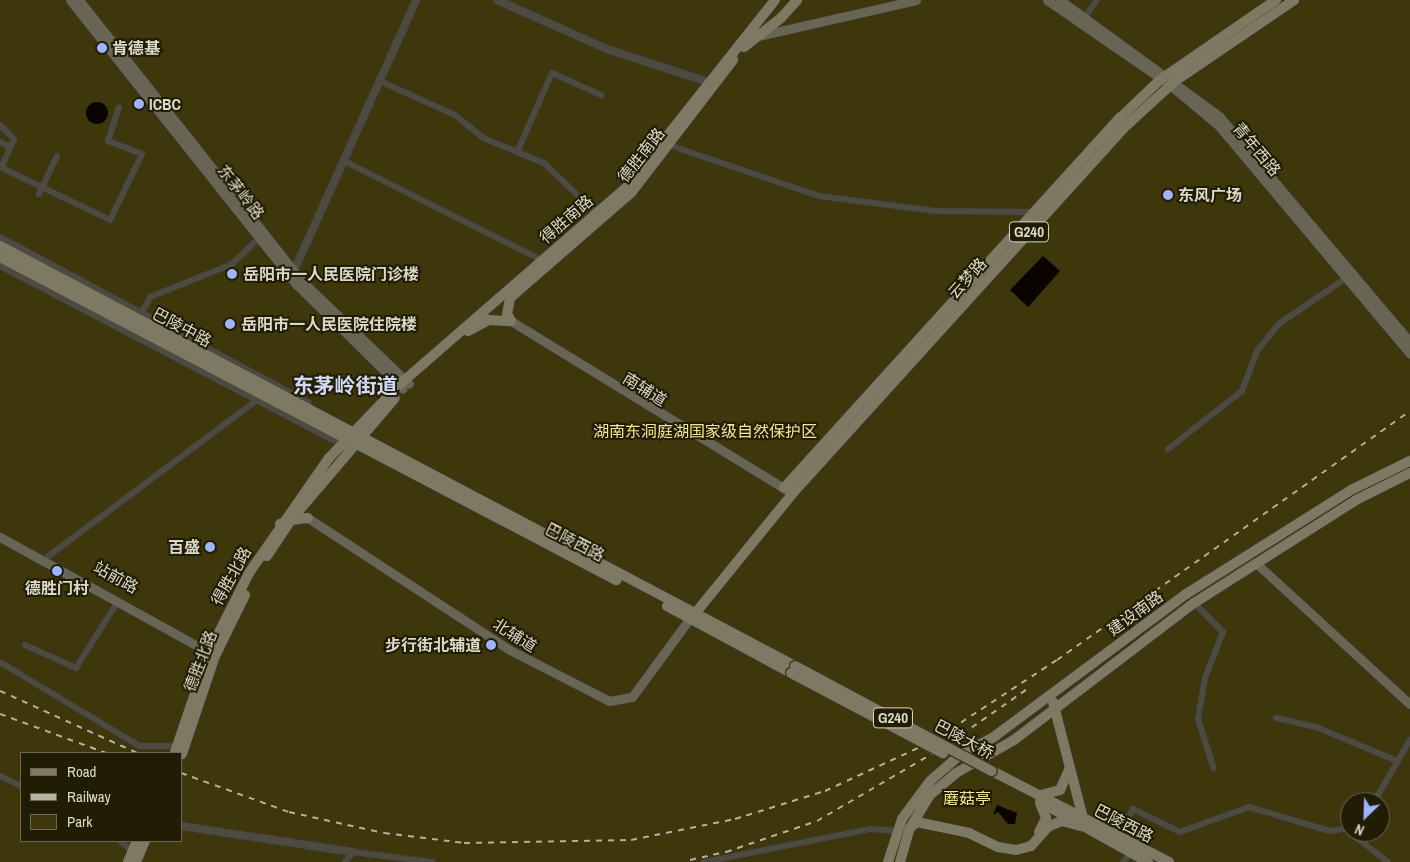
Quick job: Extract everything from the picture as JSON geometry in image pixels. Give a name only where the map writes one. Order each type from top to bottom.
[{"type":"main road","name":"东茅岭路","points":[[70,0],[259,238],[404,384]]},
{"type":"main road","name":"东茅岭路","points":[[79,0],[293,274]]},
{"type":"main road","name":"得胜南路","points":[[291,520],[349,439],[404,384],[542,260],[626,188],[708,82],[775,0]]},
{"type":"main road","name":"德胜南路","points":[[511,321],[507,314],[510,298],[631,193],[751,37],[781,18],[797,0]]},
{"type":"main road","points":[[751,37],[916,0]]},
{"type":"main road","name":"青年西路","points":[[1047,0],[1169,80],[1219,126],[1410,354]]},
{"type":"main road","name":"青年西路","points":[[1060,0],[1219,116],[1410,342]]},
{"type":"main road","name":"G240","points":[[788,491],[1034,212],[1169,80],[1276,0]]},
{"type":"main road","name":"云梦路","points":[[693,616],[715,584],[788,491],[1169,80],[1294,0]]},
{"type":"main road","name":"巴陵中路","points":[[0,246],[140,316],[349,439]]},
{"type":"main road","name":"巴陵中路","points":[[0,257],[349,439]]},
{"type":"main road","name":"得胜南路","points":[[404,384],[476,325],[489,320],[511,321]]},
{"type":"main road","name":"南辅道","points":[[511,321],[788,491]]},
{"type":"main road","name":"得胜北路","points":[[213,651],[280,524],[329,458],[349,439]]},
{"type":"main road","name":"巴陵西路","points":[[349,439],[793,669]]},
{"type":"main road","name":"建设南路","points":[[888,862],[902,819],[930,781],[960,755],[995,736],[1186,594],[1298,521],[1410,462]]},
{"type":"main road","name":"建设南路","points":[[900,862],[910,828],[930,795],[956,773],[1014,740],[1055,705],[1194,603],[1356,500],[1410,473]]},
{"type":"main road","points":[[280,524],[291,520],[308,518],[305,502],[306,488]]},
{"type":"main road","name":"北辅道","points":[[308,518],[508,650],[609,701],[632,697],[693,616]]},
{"type":"main road","name":"德胜北路","points":[[178,751],[213,651],[254,576],[291,520]]},
{"type":"main road","name":"站前路","points":[[0,530],[213,651]]},
{"type":"main road","name":"站前路","points":[[0,537],[213,651]]},
{"type":"main road","points":[[1257,564],[1410,704]]},
{"type":"main road","name":"巴陵大桥","points":[[793,669],[990,773],[1067,810]]},
{"type":"main road","points":[[910,828],[917,822],[969,833],[998,847],[1016,850],[1031,846],[1049,826],[1062,821],[1082,822],[1070,764],[1057,727],[1055,705],[1048,695]]},
{"type":"main road","points":[[1031,846],[1046,818],[1040,798],[1060,790],[1070,764]]},
{"type":"main road","name":"巴陵大桥","points":[[1040,798],[1056,812]]},
{"type":"main road","name":"巴陵西路","points":[[1067,810],[1082,822],[1148,862]]},
{"type":"main road","name":"巴陵西路","points":[[1056,812],[1117,834],[1168,862]]},
{"type":"main road","points":[[128,862],[136,842]]},
{"type":"main road","points":[[136,862],[145,842]]},
{"type":"street","points":[[293,274],[416,0]]},
{"type":"street","points":[[497,0],[607,49],[708,82]]},
{"type":"street","points":[[1085,18],[1097,0]]},
{"type":"street","points":[[518,150],[552,73],[601,94]]},
{"type":"street","points":[[380,81],[455,116],[483,138],[518,150],[565,180],[596,213]]},
{"type":"street","points":[[0,125],[12,134],[10,147],[1,167],[40,190],[110,220],[142,154],[108,141],[119,108]]},
{"type":"street","points":[[0,142],[10,147]]},
{"type":"street","points":[[669,145],[819,196],[935,211],[1034,212]]},
{"type":"street","points":[[40,190],[57,156]]},
{"type":"street","points":[[344,161],[542,260]]},
{"type":"street","points":[[0,238],[140,316],[150,297],[232,264],[259,238]]},
{"type":"street","points":[[0,265],[254,402],[320,434],[349,439]]},
{"type":"street","points":[[19,267],[28,280]]},
{"type":"street","points":[[1168,449],[1242,391],[1257,351],[1280,322],[1346,278]]},
{"type":"street","points":[[62,290],[67,301]]},
{"type":"street","points":[[47,557],[254,402]]},
{"type":"street","points":[[320,434],[329,444],[329,458]]},
{"type":"street","points":[[25,646],[76,668],[118,601]]},
{"type":"street","points":[[1194,603],[1223,632],[1205,678],[1198,719],[1214,769]]},
{"type":"street","points":[[0,662],[139,746],[178,751]]},
{"type":"street","points":[[1276,718],[1316,727],[1397,761]]},
{"type":"street","points":[[1380,792],[1410,740]]},
{"type":"street","points":[[0,776],[20,786]]},
{"type":"street","points":[[1117,834],[1133,809],[1180,832],[1249,807],[1330,831],[1340,830]]},
{"type":"street","points":[[182,826],[432,862]]},
{"type":"street","points":[[704,862],[721,861],[870,829],[898,831]]},
{"type":"street","points":[[121,842],[132,851]]},
{"type":"street","points":[[1364,842],[1388,862]]},
{"type":"street","points":[[345,862],[353,852]]},
{"type":"street","points":[[1123,862],[1131,853]]},
{"type":"green space","name":"湖南东洞庭湖国家级自然保护区","points":[[0,0],[1410,0],[1410,862],[0,862]]},
{"type":"shaded area","points":[[97,102],[105,105],[108,113],[105,121],[97,124],[89,121],[86,113],[89,105]]},
{"type":"shaded area","points":[[1043,256],[1060,271],[1028,307],[1010,290]]},
{"type":"shaded area","points":[[997,805],[1017,813],[1015,824],[1008,824],[998,812],[993,815]]},
{"type":"railway","points":[[182,773],[289,812],[384,833],[464,843],[631,840],[735,819],[825,791],[931,742],[1057,660],[1410,411]]},
{"type":"railway","points":[[690,860],[726,852],[817,821],[942,748],[1030,687]]},
{"type":"railway","points":[[0,691],[135,752]]},
{"type":"railway","points":[[0,714],[103,752]]},
{"type":"place","name":"肯德基","points":[[102,48]]},
{"type":"place","name":"ICBC","points":[[139,104]]},
{"type":"place","name":"东风广场","points":[[1168,195]]},
{"type":"place","name":"岳阳市一人民医院门诊楼","points":[[232,274]]},
{"type":"place","name":"岳阳市一人民医院住院楼","points":[[230,324]]},
{"type":"place","name":"百盛","points":[[210,547]]},
{"type":"place","name":"德胜门村","points":[[57,571]]},
{"type":"place","name":"步行街北辅道","points":[[491,645]]},
{"type":"district","name":"东茅岭街道","points":[[345,386]]},
{"type":"park label","name":"蘑菇亭","points":[[967,798]]}]
